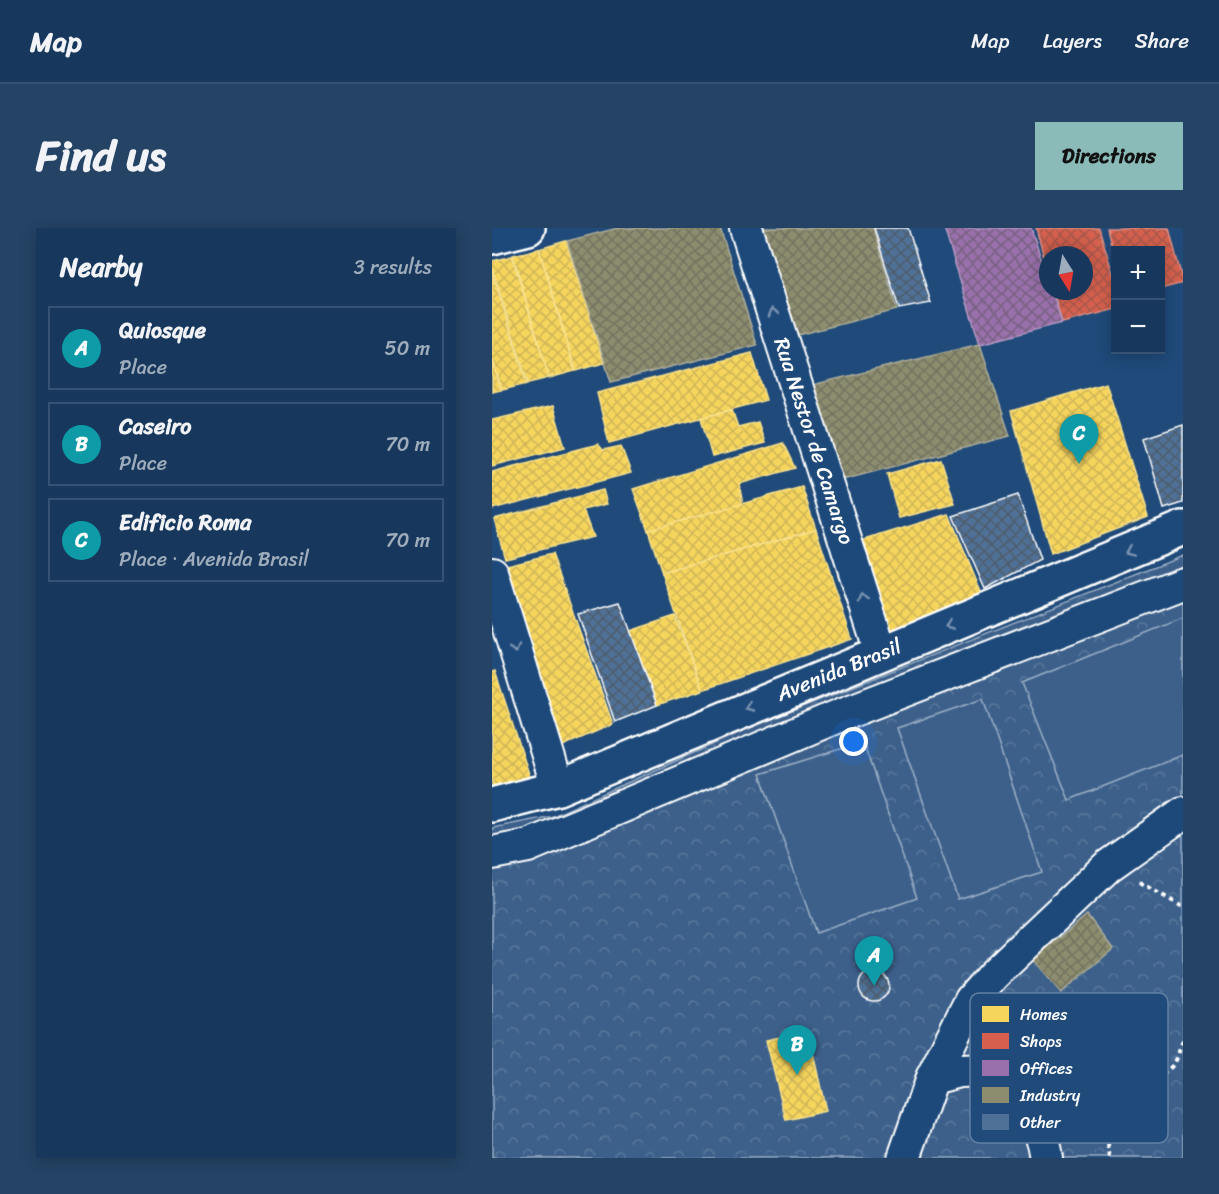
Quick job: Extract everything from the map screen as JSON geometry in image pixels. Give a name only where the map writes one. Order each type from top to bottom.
[{"type":"street","points":[[492,237],[528,228]]},
{"type":"street","name":"Rua Nestor de Camargo","points":[[746,228],[881,653]]},
{"type":"street","name":"Avenida Brasil","points":[[492,805],[558,788],[1183,528]]},
{"type":"street","points":[[492,573],[558,788]]},
{"type":"street","points":[[492,853],[528,846],[843,714],[1183,583]]},
{"type":"street","points":[[977,993],[993,975],[1108,866],[1183,813]]},
{"type":"street","points":[[904,1158],[932,1078],[970,1002]]},
{"type":"street","points":[[970,1008],[970,1025]]},
{"type":"street","points":[[932,1078],[970,1072]]},
{"type":"street","points":[[1042,1143],[1046,1158]]},
{"type":"path","points":[[1108,866],[1183,907]]},
{"type":"path","points":[[1168,1069],[1173,1065],[1183,1041]]},
{"type":"path","points":[[1106,1143],[1110,1158]]},
{"type":"green space","points":[[1183,555],[1183,1158],[492,1158],[492,828],[553,816],[747,729]]},
{"type":"green space","points":[[1183,618],[1183,755],[1069,800],[1022,683]]},
{"type":"green space","points":[[983,699],[1042,872],[958,899],[897,728]]},
{"type":"green space","points":[[863,742],[917,898],[816,933],[760,774]]},
{"type":"building: Homes","points":[[566,241],[604,363],[576,371],[539,249]]},
{"type":"building: Homes","points":[[539,249],[575,371],[549,378],[513,255]]},
{"type":"building: Homes","points":[[512,256],[549,378],[528,383],[492,267],[492,261]]},
{"type":"building: Homes","points":[[492,271],[527,384],[502,390],[492,357]]},
{"type":"building: Homes","points":[[752,353],[766,400],[609,443],[597,393]]},
{"type":"building: Homes","points":[[492,359],[501,390],[492,392]]},
{"type":"building: Homes","points":[[1106,383],[1148,517],[1051,554],[1011,411]]},
{"type":"building: Homes","points":[[553,406],[565,447],[492,466],[492,420]]},
{"type":"building: Homes","points":[[732,410],[738,427],[758,422],[765,443],[712,457],[701,418]]},
{"type":"building: Homes","points":[[783,443],[795,468],[739,484],[743,504],[648,530],[633,489]]},
{"type":"building: Homes","points":[[598,444],[603,450],[621,446],[631,473],[492,509],[492,472]]},
{"type":"building: Homes","points":[[941,459],[955,504],[899,518],[887,474]]},
{"type":"building: Homes","points":[[802,487],[816,529],[662,573],[648,530]]},
{"type":"building: Homes","points":[[603,490],[607,504],[583,510],[593,537],[505,558],[494,519]]},
{"type":"building: Homes","points":[[949,514],[981,592],[891,631],[855,543]]},
{"type":"building: Homes","points":[[816,529],[852,639],[702,690],[662,573]]},
{"type":"building: Homes","points":[[552,554],[613,724],[563,746],[499,567]]},
{"type":"building: Homes","points":[[675,616],[702,690],[657,705],[630,631]]},
{"type":"building: Homes","points":[[495,671],[530,777],[492,787],[492,672]]},
{"type":"building: Homes","points":[[808,1031],[826,1111],[786,1120],[766,1040]]},
{"type":"building: Shops","points":[[1036,228],[1099,228],[1111,268],[1111,310],[1062,323],[1056,300],[1093,300],[1093,246],[1041,246]]},
{"type":"building: Shops","points":[[1107,228],[1169,228],[1183,283],[1165,288],[1165,246],[1112,246]]},
{"type":"building: Offices","points":[[944,228],[1031,228],[1039,252],[1039,300],[1055,300],[1062,323],[980,344]]},
{"type":"building: Industry","points":[[618,228],[720,228],[757,345],[611,382],[567,241]]},
{"type":"building: Industry","points":[[760,228],[873,228],[897,310],[793,336]]},
{"type":"building: Industry","points":[[980,344],[1010,436],[842,480],[812,385]]},
{"type":"building: Industry","points":[[1087,915],[1113,949],[1061,993],[1033,960]]},
{"type":"building: Other","points":[[874,228],[908,228],[931,303],[899,309]]},
{"type":"building: Other","points":[[1183,425],[1183,503],[1164,509],[1144,438]]},
{"type":"building: Other","points":[[1018,495],[1040,560],[985,589],[953,516]]},
{"type":"building: Other","points":[[620,602],[657,705],[615,722],[578,614]]},
{"type":"building: Other","points":[[874,971],[885,975],[889,986],[885,997],[874,1001],[863,997],[859,986],[863,975]]},
{"type":"place","name":"Edificio Roma","points":[[1079,464]]},
{"type":"place","name":"Quiosque","points":[[874,986]]},
{"type":"place","name":"Caseiro","points":[[797,1075]]}]
